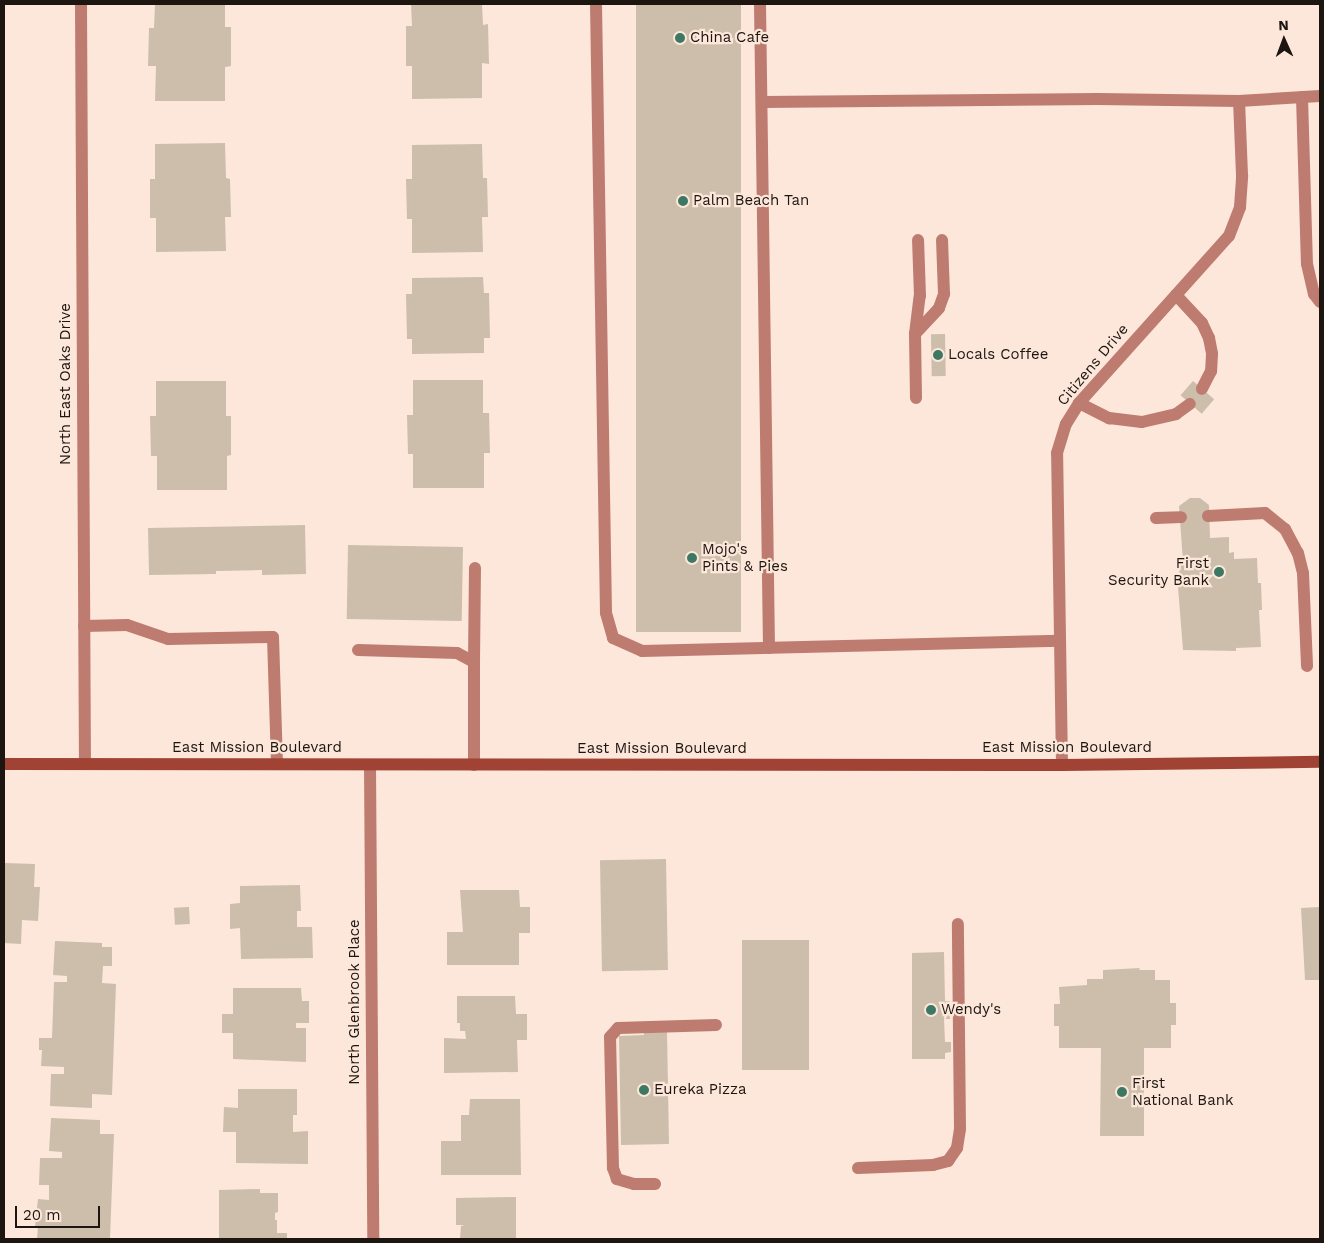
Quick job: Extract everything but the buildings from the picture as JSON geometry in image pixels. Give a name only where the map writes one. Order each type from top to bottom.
[{"type":"main road","name":"East Mission Boulevard","points":[[4,764],[1062,765],[1320,762]]},
{"type":"street","name":"North East Oaks Drive","points":[[81,4],[85,764]]},
{"type":"street","points":[[596,4],[606,613],[613,638],[642,651],[1060,641]]},
{"type":"street","points":[[760,4],[769,648]]},
{"type":"street","points":[[762,102],[1088,99],[1239,101],[1320,96]]},
{"type":"street","points":[[1302,97],[1307,264],[1314,294],[1320,302]]},
{"type":"street","name":"Citizens Drive","points":[[1062,765],[1057,453],[1066,424],[1079,403],[1229,236],[1240,207],[1242,175],[1239,101]]},
{"type":"street","points":[[916,398],[915,334],[920,296],[918,240]]},
{"type":"street","points":[[915,334],[939,308],[944,294],[942,240]]},
{"type":"street","points":[[1176,295],[1202,323],[1210,338],[1212,354],[1211,371],[1202,389]]},
{"type":"street","points":[[1079,403],[1109,418],[1142,422],[1160,420],[1176,414],[1190,404]]},
{"type":"street","points":[[1208,516],[1265,513],[1285,529],[1298,553],[1303,574],[1307,666]]},
{"type":"street","points":[[1156,518],[1181,517]]},
{"type":"street","points":[[474,765],[475,568]]},
{"type":"street","points":[[84,626],[127,625],[168,639],[273,637],[277,764]]},
{"type":"street","points":[[358,650],[457,653],[474,662]]},
{"type":"street","name":"North Glenbrook Place","points":[[370,765],[372,1239]]},
{"type":"street","points":[[858,1168],[933,1165],[948,1161],[957,1148],[960,1128],[958,924]]},
{"type":"street","points":[[655,1184],[634,1184],[617,1179],[614,1168],[610,1037],[618,1028],[716,1025]]},
{"type":"place","name":"China Cafe","points":[[680,38]]},
{"type":"place","name":"Palm Beach Tan","points":[[683,201]]},
{"type":"place","name":"Locals Coffee","points":[[938,355]]},
{"type":"place","name":"Mojo's Pints & Pies","points":[[692,558]]},
{"type":"place","name":"First Security Bank","points":[[1219,572]]},
{"type":"place","name":"Wendy's","points":[[931,1010]]},
{"type":"place","name":"Eureka Pizza","points":[[644,1090]]},
{"type":"place","name":"First National Bank","points":[[1122,1092]]}]
